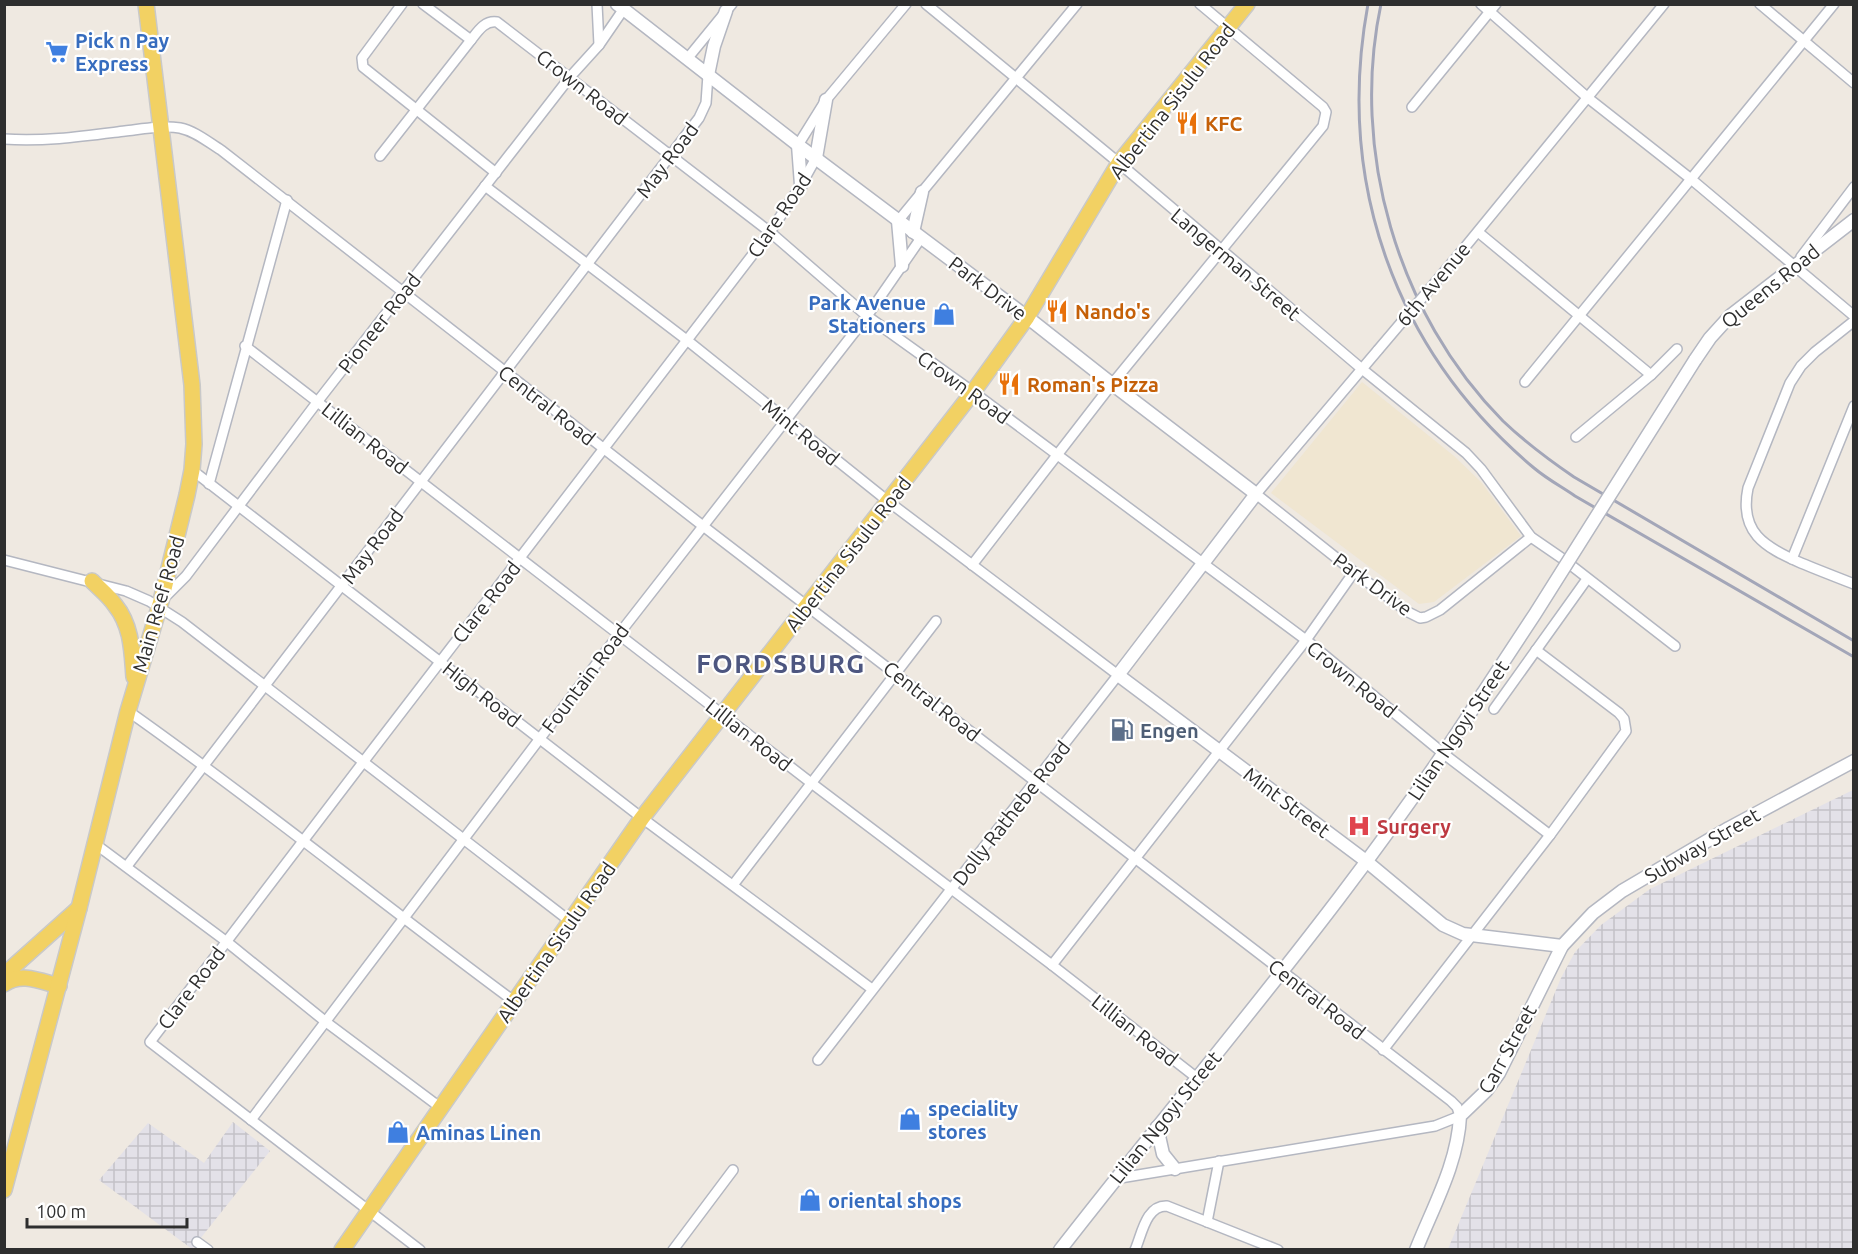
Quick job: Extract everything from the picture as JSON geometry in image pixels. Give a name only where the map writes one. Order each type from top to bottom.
[{"type":"main road","name":"Main Reef Road","points":[[4,1190],[59,986],[128,711],[160,604],[192,470],[194,422],[192,386],[146,4]]},
{"type":"main road","name":"Albertina Sisulu Road","points":[[342,1250],[642,818],[972,392],[1027,316],[1119,163],[1247,4]]},
{"type":"main road","points":[[92,581],[116,605],[124,618],[133,648],[135,686]]},
{"type":"main road","points":[[4,975],[79,908]]},
{"type":"main road","points":[[4,984],[22,977],[59,986]]},
{"type":"street","points":[[402,4],[364,54],[361,62],[370,74],[496,173]]},
{"type":"street","points":[[423,4],[471,40]]},
{"type":"street","points":[[597,4],[599,45]]},
{"type":"street","points":[[801,185],[798,145],[826,100],[906,4]]},
{"type":"street","name":"Langerman Street","points":[[926,4],[1119,163],[1362,369],[1466,453],[1481,469],[1531,537],[1675,646]]},
{"type":"street","points":[[902,266],[898,221],[1077,4]]},
{"type":"street","points":[[972,565],[1112,384],[1323,126],[1326,112],[1312,98],[1200,4]]},
{"type":"street","points":[[1481,4],[1493,8],[1588,98],[1796,265],[1854,316]]},
{"type":"street","name":"6th Avenue","points":[[1203,564],[1256,494],[1478,232],[1664,4]]},
{"type":"street","points":[[1760,4],[1854,84]]},
{"type":"street","points":[[1525,382],[1834,4]]},
{"type":"street","name":"Pioneer Road","points":[[160,604],[186,576],[485,186],[570,77],[599,45],[620,7]]},
{"type":"street","name":"Park Drive","points":[[620,7],[898,221],[1027,316],[1408,612],[1420,618],[1440,610],[1531,537]]},
{"type":"street","points":[[687,59],[729,8]]},
{"type":"street","points":[[708,75],[714,46],[729,8]]},
{"type":"street","points":[[1412,107],[1493,8]]},
{"type":"street","name":"Crown Road","points":[[380,156],[471,40],[485,24],[497,22],[770,232],[867,316],[1306,640],[1444,754],[1550,835]]},
{"type":"street","name":"May Road","points":[[127,866],[671,156],[703,111],[708,75]]},
{"type":"street","points":[[816,158],[826,100]]},
{"type":"street","name":"Central Road","points":[[4,139],[67,138],[159,127],[181,128],[203,138],[287,200],[806,606],[896,672],[1035,782],[1451,1101],[1460,1116]]},
{"type":"street","name":"Clare Road","points":[[251,1120],[150,1042],[688,341],[770,232],[816,158]]},
{"type":"street","name":"Mint Road","points":[[485,186],[688,341],[888,502],[1118,675]]},
{"type":"street","points":[[1796,265],[1830,216],[1854,187]]},
{"type":"street","points":[[917,235],[922,192]]},
{"type":"street","points":[[209,483],[287,200]]},
{"type":"street","name":"Queens Road","points":[[1695,360],[1710,338],[1730,316],[1854,220]]},
{"type":"street","points":[[1478,232],[1651,375]]},
{"type":"street","name":"Fountain Road","points":[[251,1120],[619,634],[867,316],[902,266],[917,235]]},
{"type":"street","points":[[1853,582],[1792,559],[1764,543],[1751,528],[1746,502],[1748,488],[1790,383],[1801,366],[1854,321]]},
{"type":"street","name":"Lillian Road","points":[[245,346],[723,716],[1197,1078]]},
{"type":"street","points":[[1576,437],[1651,375],[1677,349]]},
{"type":"street","name":"Lilian Ngoyi Street","points":[[1060,1250],[1114,1179],[1282,972],[1444,754],[1695,360]]},
{"type":"street","points":[[1792,559],[1854,406]]},
{"type":"street","name":"High Road","points":[[192,470],[642,818],[872,989]]},
{"type":"street","points":[[4,560],[92,581],[160,604],[571,921]]},
{"type":"street","name":"Dolly Rathebe Road","points":[[818,1060],[1203,564]]},
{"type":"street","points":[[1052,965],[1306,640],[1354,572]]},
{"type":"street","points":[[1494,709],[1587,579]]},
{"type":"street","points":[[733,885],[936,621]]},
{"type":"street","points":[[1383,1050],[1550,835],[1626,731],[1624,719],[1619,713],[1536,650]]},
{"type":"street","name":"Mint Street","points":[[1118,675],[1366,861],[1443,925],[1473,935],[1562,946]]},
{"type":"street","points":[[128,711],[205,765],[403,919],[515,1002]]},
{"type":"street","name":"Subway Street","points":[[1562,946],[1593,913],[1622,891],[1729,828],[1854,761]]},
{"type":"street","points":[[94,843],[441,1108]]},
{"type":"street","name":"Carr Street","points":[[1460,1116],[1486,1092],[1499,1073],[1562,946]]},
{"type":"street","points":[[1114,1179],[1435,1126],[1460,1116],[1458,1145],[1416,1250]]},
{"type":"street","points":[[251,1120],[420,1250]]},
{"type":"street","points":[[1157,1127],[1163,1154],[1175,1169]]},
{"type":"street","points":[[1207,1222],[1219,1161]]},
{"type":"street","points":[[673,1250],[733,1170]]},
{"type":"street","points":[[1135,1250],[1153,1209],[1160,1206],[1167,1206],[1278,1250]]},
{"type":"street","points":[[197,1242],[208,1250]]},
{"type":"shaded area","points":[[1362,382],[1454,456],[1481,482],[1521,536],[1434,602],[1419,604],[1271,493]]},
{"type":"shaded area","points":[[1853,790],[1853,1249],[1448,1249],[1561,978],[1575,952],[1601,925],[1650,889]]},
{"type":"shaded area","points":[[233,1122],[270,1151],[192,1249],[99,1180],[148,1123],[204,1163]]},
{"type":"railway","points":[[1368,4],[1360,71],[1360,136],[1369,199],[1386,259],[1412,317],[1445,371],[1486,422],[1544,476],[1854,657]]},
{"type":"railway","points":[[1381,4],[1373,59],[1372,116],[1378,172],[1391,227],[1410,281],[1435,331],[1466,378],[1511,429],[1574,477],[1854,641]]},
{"type":"place","name":"Pick n Pay Express","points":[[57,52]]},
{"type":"place","name":"KFC","points":[[1187,123]]},
{"type":"place","name":"Nando's","points":[[1057,311]]},
{"type":"place","name":"Park Avenue Stationers","points":[[944,314]]},
{"type":"place","name":"Roman's Pizza","points":[[1009,384]]},
{"type":"place","name":"Engen","points":[[1122,730]]},
{"type":"place","name":"Surgery","points":[[1359,826]]},
{"type":"place","name":"speciality stores","points":[[910,1119]]},
{"type":"place","name":"Aminas Linen","points":[[398,1132]]},
{"type":"place","name":"oriental shops","points":[[810,1200]]},
{"type":"district","name":"FORDSBURG","points":[[781,663]]}]
